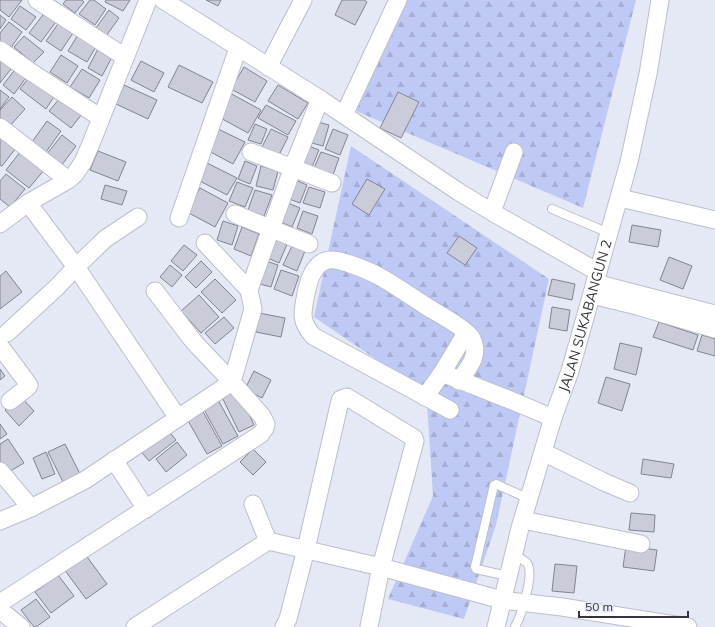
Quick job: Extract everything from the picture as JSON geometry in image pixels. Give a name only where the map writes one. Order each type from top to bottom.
[{"type":"street","points":[[37,0],[125,57]]},
{"type":"street","points":[[4,216],[68,180],[75,174],[83,162],[148,0]]},
{"type":"street","points":[[163,0],[320,99],[459,192],[492,212],[595,283],[637,306],[715,329]]},
{"type":"street","points":[[268,67],[303,0]]},
{"type":"street","points":[[344,115],[398,0]]},
{"type":"street","name":"JALAN SUKABANGUN 2","points":[[496,627],[529,499],[553,418],[570,371],[620,198],[640,114],[660,0]]},
{"type":"street","points":[[179,218],[238,48]]},
{"type":"street","points":[[0,50],[101,118]]},
{"type":"street","points":[[249,290],[293,167],[320,99]]},
{"type":"street","points":[[0,127],[68,180]]},
{"type":"street","points":[[251,152],[332,183]]},
{"type":"street","points":[[492,212],[514,152]]},
{"type":"street","points":[[620,198],[715,220]]},
{"type":"street","points":[[28,203],[76,267],[178,418]]},
{"type":"street","points":[[235,214],[271,230],[309,244]]},
{"type":"street","points":[[10,401],[29,385],[2,335],[57,287],[106,239],[138,217]]},
{"type":"street","points":[[0,521],[30,508],[85,480],[232,382],[253,309],[249,290],[204,243]]},
{"type":"street","points":[[450,410],[333,348],[314,336],[308,330],[304,322],[303,309],[308,282],[315,268],[324,261],[331,260],[353,266],[381,278],[457,325],[470,337],[474,349],[474,361],[459,380]]},
{"type":"street","points":[[595,283],[715,314]]},
{"type":"street","points":[[21,627],[1,610],[146,509],[261,434],[265,428],[266,424],[262,416],[194,342],[155,291]]},
{"type":"street","points":[[425,397],[442,373],[466,333]]},
{"type":"street","points":[[442,373],[553,418]]},
{"type":"street","points":[[284,627],[288,618],[306,549],[340,401],[347,397],[415,439],[381,567],[369,627]]},
{"type":"street","points":[[543,452],[630,493]]},
{"type":"street","points":[[114,460],[146,509]]},
{"type":"street","points":[[0,472],[30,508]]},
{"type":"street","points":[[253,504],[268,541]]},
{"type":"street","points":[[523,520],[641,544]]},
{"type":"street","points":[[135,627],[268,541],[381,567],[502,600],[562,607],[688,627]]},
{"type":"lane","points":[[552,209],[609,233]]},
{"type":"lane","points":[[508,576],[475,567],[494,485],[496,484],[529,499]]},
{"type":"lane","points":[[514,554],[526,563],[530,571],[524,603],[515,627]]},
{"type":"green space","points":[[390,0],[636,0],[583,208],[356,111]]},
{"type":"green space","points":[[351,146],[549,279],[496,525],[464,619],[388,599],[433,496],[427,403],[380,362],[314,317]]},
{"type":"building","points":[[0,0],[22,0],[9,17],[0,10]]},
{"type":"building","points":[[66,0],[82,0],[84,2],[75,13],[63,4]]},
{"type":"building","points":[[90,0],[94,0],[106,9],[95,25],[79,14]]},
{"type":"building","points":[[106,0],[130,0],[123,11],[105,2]]},
{"type":"building","points":[[206,0],[221,0],[218,6]]},
{"type":"building","points":[[342,0],[364,0],[367,2],[355,25],[335,15]]},
{"type":"building","points":[[20,6],[36,17],[26,30],[11,19]]},
{"type":"building","points":[[109,10],[119,18],[106,36],[96,28]]},
{"type":"building","points":[[46,11],[58,19],[41,42],[29,33]]},
{"type":"building","points":[[0,15],[6,20],[0,29]]},
{"type":"building","points":[[60,21],[75,30],[61,51],[46,41]]},
{"type":"building","points":[[9,22],[22,32],[10,49],[0,41],[0,33]]},
{"type":"building","points":[[79,33],[97,45],[87,62],[68,51]]},
{"type":"building","points":[[24,36],[44,52],[33,63],[14,47]]},
{"type":"building","points":[[98,49],[112,57],[102,76],[88,68]]},
{"type":"building","points":[[61,55],[78,66],[67,83],[50,72]]},
{"type":"building","points":[[0,58],[14,65],[0,83]]},
{"type":"building","points":[[141,61],[164,73],[154,92],[131,80]]},
{"type":"building","points":[[179,65],[213,82],[202,103],[168,87]]},
{"type":"building","points":[[17,67],[28,75],[14,94],[3,85]]},
{"type":"building","points":[[244,67],[267,81],[255,102],[231,89]]},
{"type":"building","points":[[82,69],[100,80],[89,98],[70,87]]},
{"type":"building","points":[[30,76],[55,95],[46,109],[20,89]]},
{"type":"building","points":[[124,85],[157,100],[148,119],[116,104]]},
{"type":"building","points":[[278,85],[308,103],[298,119],[268,101]]},
{"type":"building","points":[[0,90],[9,97],[0,109]]},
{"type":"building","points":[[228,92],[261,110],[248,133],[215,115]]},
{"type":"building","points":[[398,92],[419,102],[401,138],[380,128]]},
{"type":"building","points":[[12,97],[25,109],[9,127],[0,118],[0,110]]},
{"type":"building","points":[[61,97],[82,114],[71,128],[49,111]]},
{"type":"building","points":[[266,105],[296,121],[288,135],[258,118]]},
{"type":"building","points":[[47,121],[61,131],[46,152],[32,142]]},
{"type":"building","points":[[314,121],[329,125],[323,146],[308,142]]},
{"type":"building","points":[[255,124],[267,129],[261,144],[248,140]]},
{"type":"building","points":[[216,128],[245,142],[233,164],[205,149]]},
{"type":"building","points":[[271,129],[288,137],[279,155],[262,147]]},
{"type":"building","points":[[333,129],[348,135],[340,155],[325,149]]},
{"type":"building","points":[[62,135],[76,146],[61,166],[46,155]]},
{"type":"building","points":[[2,137],[16,148],[2,166],[0,165],[0,139]]},
{"type":"building","points":[[304,144],[319,150],[312,167],[298,162]]},
{"type":"building","points":[[21,151],[45,169],[29,188],[6,170]]},
{"type":"building","points":[[98,151],[126,162],[118,181],[90,170]]},
{"type":"building","points":[[321,152],[339,158],[333,175],[314,168]]},
{"type":"building","points":[[245,161],[257,166],[250,184],[238,179]]},
{"type":"building","points":[[205,162],[237,178],[227,195],[196,179]]},
{"type":"building","points":[[261,166],[278,171],[273,190],[256,186]]},
{"type":"building","points":[[6,174],[25,189],[10,207],[0,199],[0,181]]},
{"type":"building","points":[[291,178],[307,185],[300,203],[284,197]]},
{"type":"building","points":[[367,179],[385,189],[369,215],[352,204]]},
{"type":"building","points":[[237,182],[253,188],[245,207],[229,201]]},
{"type":"building","points":[[105,185],[127,191],[122,205],[101,199]]},
{"type":"building","points":[[309,187],[325,192],[320,208],[303,203]]},
{"type":"building","points":[[200,188],[228,203],[215,227],[187,212]]},
{"type":"building","points":[[255,190],[272,195],[264,216],[248,210]]},
{"type":"building","points":[[283,201],[300,208],[292,227],[276,220]]},
{"type":"building","points":[[303,211],[318,216],[312,234],[297,228]]},
{"type":"building","points":[[223,221],[238,226],[232,245],[217,240]]},
{"type":"building","points":[[632,225],[661,230],[658,247],[629,242]]},
{"type":"building","points":[[242,227],[259,234],[251,256],[234,249]]},
{"type":"building","points":[[271,235],[288,242],[279,263],[263,256]]},
{"type":"building","points":[[459,236],[477,248],[465,265],[447,253]]},
{"type":"building","points":[[184,245],[197,255],[183,271],[171,261]]},
{"type":"building","points":[[292,246],[305,251],[297,271],[283,265]]},
{"type":"building","points":[[669,257],[692,266],[683,289],[660,280]]},
{"type":"building","points":[[263,260],[278,265],[271,287],[256,283]]},
{"type":"building","points":[[201,261],[212,272],[196,288],[185,277]]},
{"type":"building","points":[[170,265],[182,275],[172,287],[160,277]]},
{"type":"building","points":[[281,270],[299,276],[292,296],[274,289]]},
{"type":"building","points":[[6,271],[22,292],[0,309],[0,276]]},
{"type":"building","points":[[215,279],[236,300],[222,313],[201,292]]},
{"type":"building","points":[[552,279],[575,284],[572,300],[548,295]]},
{"type":"building","points":[[199,295],[219,317],[201,333],[181,311]]},
{"type":"building","points":[[552,307],[570,310],[567,331],[549,328]]},
{"type":"building","points":[[259,313],[285,318],[281,337],[256,332]]},
{"type":"building","points":[[224,317],[234,328],[215,344],[205,333]]},
{"type":"building","points":[[659,322],[698,335],[693,350],[653,337]]},
{"type":"building","points":[[702,335],[715,339],[715,356],[697,351]]},
{"type":"building","points":[[620,343],[642,348],[636,375],[614,369]]},
{"type":"building","points":[[0,369],[5,376],[0,380]]},
{"type":"building","points":[[254,371],[271,380],[262,398],[245,389]]},
{"type":"building","points":[[606,377],[630,384],[622,411],[598,403]]},
{"type":"building","points":[[235,385],[254,425],[239,432],[220,393]]},
{"type":"building","points":[[20,396],[34,411],[19,426],[5,410]]},
{"type":"building","points":[[217,398],[238,436],[223,444],[202,406]]},
{"type":"building","points":[[202,410],[222,446],[207,454],[187,419]]},
{"type":"building","points":[[0,424],[7,434],[0,439]]},
{"type":"building","points":[[165,427],[176,440],[149,461],[138,448]]},
{"type":"building","points":[[8,439],[24,463],[7,473],[0,462],[0,444]]},
{"type":"building","points":[[177,442],[187,455],[166,472],[156,459]]},
{"type":"building","points":[[65,444],[80,474],[63,482],[48,452]]},
{"type":"building","points":[[253,449],[266,462],[253,475],[240,462]]},
{"type":"building","points":[[46,452],[55,474],[42,479],[33,458]]},
{"type":"building","points":[[643,459],[674,464],[671,478],[641,474]]},
{"type":"building","points":[[631,513],[655,515],[654,532],[629,530]]},
{"type":"building","points":[[626,546],[657,550],[654,571],[623,567]]},
{"type":"building","points":[[85,554],[107,584],[86,599],[64,569]]},
{"type":"building","points":[[555,564],[577,566],[574,593],[552,591]]},
{"type":"building","points":[[58,575],[74,596],[51,613],[35,592]]},
{"type":"building","points":[[36,599],[50,617],[34,627],[21,610]]}]
